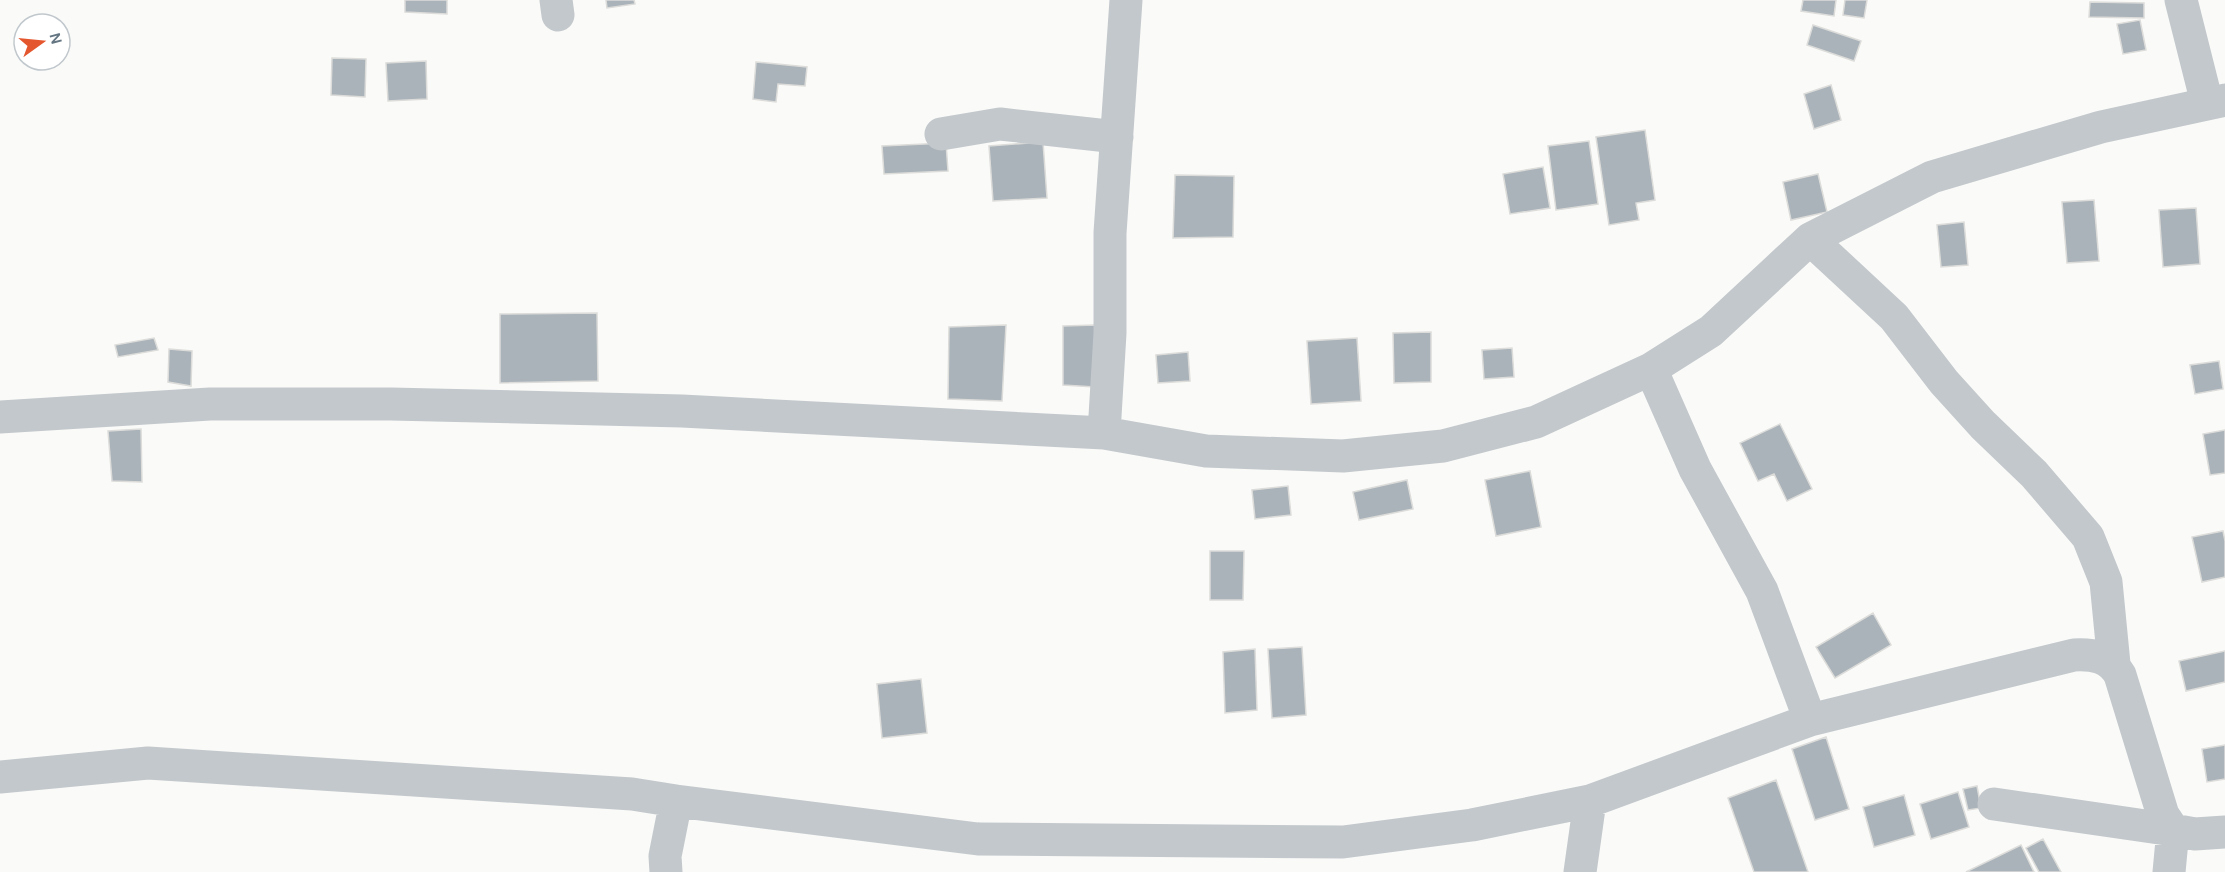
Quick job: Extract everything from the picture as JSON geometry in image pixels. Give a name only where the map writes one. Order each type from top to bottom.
[{"type":"street","points":[[1104,433],[1110,333],[1110,233],[1126,0]]},
{"type":"street","points":[[0,417],[210,404],[403,404],[682,411],[1104,433],[1206,451],[1343,456],[1443,446],[1536,422],[1651,369],[1712,331],[1810,239],[1932,177],[2101,127],[2216,101],[2181,0]]},
{"type":"street","points":[[941,134],[1000,124],[1117,137]]},
{"type":"street","points":[[1810,239],[1894,317],[1944,382],[1983,426],[2034,474],[2088,537],[2106,582],[2114,664],[2125,683],[2163,815],[2173,830],[2169,872]]},
{"type":"street","points":[[1651,369],[1695,469],[1762,591],[1810,720]]},
{"type":"street","points":[[0,777],[148,763],[632,794],[978,839],[1343,842],[1472,825],[1590,801],[1810,720],[2074,655],[2097,656],[2114,664]]},
{"type":"street","points":[[666,872],[665,856],[675,801]]},
{"type":"street","points":[[1580,872],[1590,801]]},
{"type":"street","points":[[1994,804],[2195,834],[2225,832]]},
{"type":"building","points":[[405,0],[447,0],[447,14],[405,12]]},
{"type":"building","points":[[606,0],[634,0],[635,4],[607,8]]},
{"type":"building","points":[[1803,0],[1836,0],[1834,16],[1801,11]]},
{"type":"building","points":[[1845,0],[1867,0],[1864,18],[1843,15]]},
{"type":"building","points":[[2090,2],[2144,3],[2144,18],[2089,17]]},
{"type":"building","points":[[2140,20],[2146,50],[2123,54],[2117,24]]},
{"type":"building","points":[[1813,25],[1861,41],[1854,61],[1807,45]]},
{"type":"building","points":[[332,58],[366,59],[365,97],[331,95]]},
{"type":"building","points":[[426,61],[427,99],[388,101],[386,63]]},
{"type":"building","points":[[756,62],[807,67],[805,86],[778,84],[776,102],[753,99]]},
{"type":"building","points":[[1831,85],[1841,120],[1814,129],[1804,94]]},
{"type":"building","points":[[1645,130],[1655,200],[1636,203],[1639,220],[1609,225],[1596,137]]},
{"type":"building","points":[[1589,141],[1598,204],[1556,210],[1548,146]]},
{"type":"building","points":[[1043,142],[1047,198],[993,201],[989,146]]},
{"type":"building","points":[[946,143],[948,171],[884,174],[882,146]]},
{"type":"building","points":[[1543,167],[1550,208],[1510,214],[1503,174]]},
{"type":"building","points":[[1818,174],[1827,212],[1791,220],[1783,182]]},
{"type":"building","points":[[1175,175],[1234,176],[1233,237],[1173,238]]},
{"type":"building","points":[[2094,200],[2099,261],[2067,263],[2062,202]]},
{"type":"building","points":[[2196,208],[2200,264],[2163,267],[2159,210]]},
{"type":"building","points":[[1964,222],[1968,265],[1941,267],[1937,225]]},
{"type":"building","points":[[597,313],[598,381],[500,383],[500,314]]},
{"type":"building","points":[[1006,325],[1002,401],[948,399],[949,327]]},
{"type":"building","points":[[1095,325],[1095,387],[1063,385],[1063,326]]},
{"type":"building","points":[[1431,332],[1431,382],[1394,383],[1393,333]]},
{"type":"building","points":[[154,338],[158,350],[118,357],[115,345]]},
{"type":"building","points":[[1357,338],[1361,401],[1311,404],[1307,341]]},
{"type":"building","points":[[1512,348],[1514,377],[1484,379],[1482,350]]},
{"type":"building","points":[[169,349],[192,351],[191,386],[168,382]]},
{"type":"building","points":[[1188,352],[1190,381],[1158,383],[1156,355]]},
{"type":"building","points":[[2219,361],[2223,389],[2195,394],[2190,365]]},
{"type":"building","points":[[1780,424],[1812,489],[1787,501],[1774,474],[1758,481],[1740,443]]},
{"type":"building","points":[[141,429],[142,482],[112,481],[108,431]]},
{"type":"building","points":[[2225,430],[2225,473],[2210,475],[2203,434]]},
{"type":"building","points":[[1530,471],[1541,527],[1496,536],[1485,480]]},
{"type":"building","points":[[1407,480],[1413,509],[1359,520],[1353,492]]},
{"type":"building","points":[[1288,486],[1291,515],[1255,519],[1252,490]]},
{"type":"building","points":[[2223,531],[2225,577],[2202,582],[2192,537]]},
{"type":"building","points":[[1210,551],[1244,551],[1243,600],[1210,600]]},
{"type":"building","points":[[1873,613],[1891,645],[1835,678],[1816,647]]},
{"type":"building","points":[[1302,647],[1306,715],[1272,718],[1268,649]]},
{"type":"building","points":[[1255,649],[1257,710],[1225,713],[1223,652]]},
{"type":"building","points":[[2225,651],[2225,682],[2186,691],[2179,661]]},
{"type":"building","points":[[921,679],[927,733],[882,738],[877,684]]},
{"type":"building","points":[[1826,737],[1849,809],[1815,820],[1792,749]]},
{"type":"building","points":[[2225,745],[2225,779],[2207,782],[2202,749]]},
{"type":"building","points":[[1776,780],[1808,872],[1754,872],[1728,798]]},
{"type":"building","points":[[1977,786],[1981,808],[1968,810],[1963,789]]},
{"type":"building","points":[[1958,792],[1969,827],[1931,839],[1920,804]]},
{"type":"building","points":[[1904,795],[1915,835],[1874,847],[1863,807]]},
{"type":"building","points":[[2043,839],[2061,872],[2039,872],[2026,848]]},
{"type":"building","points":[[2021,845],[2034,872],[1966,872]]}]
